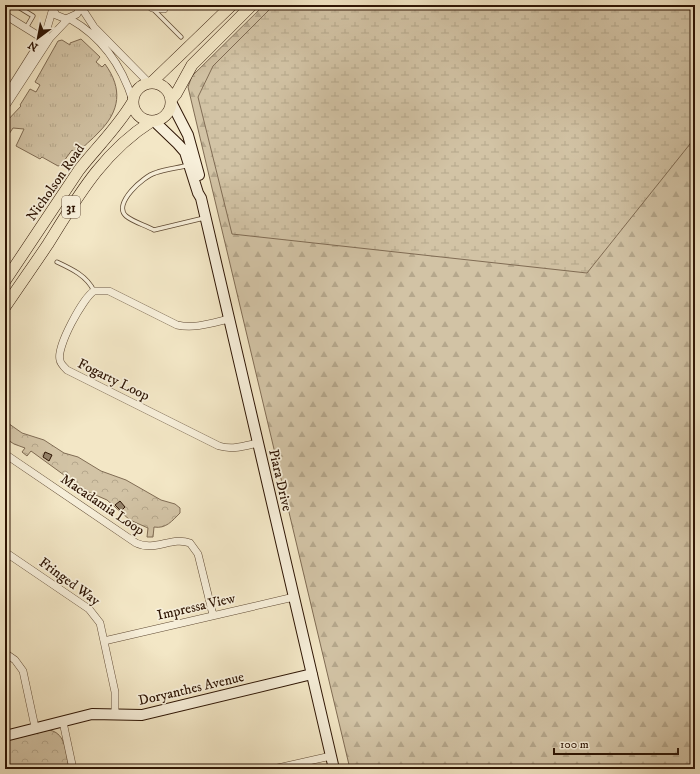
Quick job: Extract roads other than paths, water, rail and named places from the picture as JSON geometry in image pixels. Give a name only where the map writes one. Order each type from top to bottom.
[{"type":"main road","name":"31","points":[[132,102],[138,88],[150,83],[232,5]]},
{"type":"main road","name":"31","points":[[153,121],[160,119],[167,114],[171,101],[192,65],[252,5]]},
{"type":"main road","points":[[150,83],[159,84],[166,89],[171,101]]},
{"type":"main road","points":[[132,102],[135,111],[140,117],[153,121]]},
{"type":"main road","name":"Nicholson Road","points":[[5,281],[79,170],[92,153],[112,133],[132,102]]},
{"type":"main road","name":"Nicholson Road","points":[[5,307],[88,180],[108,157],[126,140],[153,121]]},
{"type":"street","points":[[81,6],[92,24],[150,83]]},
{"type":"street","points":[[5,108],[50,38],[69,19],[77,14],[81,6]]},
{"type":"street","points":[[52,7],[59,17],[69,19],[89,32],[111,55],[125,81],[132,102]]},
{"type":"street","points":[[5,97],[49,25],[52,7]]},
{"type":"street","points":[[150,7],[164,9]]},
{"type":"street","points":[[5,15],[42,38]]},
{"type":"street","name":"Piara Drive","points":[[171,101],[180,117],[194,151],[203,192],[202,198],[206,218],[334,769]]},
{"type":"street","name":"Piara Drive","points":[[153,121],[185,152],[198,193],[202,198]]},
{"type":"street","points":[[94,291],[109,291],[177,325],[184,327],[229,319]]},
{"type":"street","name":"Fogarty Loop","points":[[94,291],[84,299],[61,347],[60,360],[67,370],[219,446],[236,448],[258,443]]},
{"type":"street","name":"Macadamia Loop","points":[[5,454],[136,543],[150,547],[185,541],[193,545],[198,554],[213,615]]},
{"type":"street","name":"Fringed Way","points":[[5,552],[89,609],[100,623],[115,692],[115,713]]},
{"type":"street","name":"Impressa View","points":[[104,641],[294,597]]},
{"type":"street","points":[[5,653],[15,660],[23,671],[35,727]]},
{"type":"street","name":"Doryanthes Avenue","points":[[5,736],[35,727],[92,714],[115,713],[134,716],[142,715],[312,674]]},
{"type":"street","points":[[62,722],[73,769]]},
{"type":"street","points":[[273,769],[331,756]]},
{"type":"lane","points":[[15,5],[33,16],[26,28]]},
{"type":"lane","points":[[150,7],[181,37]]},
{"type":"lane","points":[[190,165],[155,173],[143,179],[124,202],[123,210],[126,215],[154,230],[206,218]]},
{"type":"lane","points":[[58,262],[78,272],[86,279],[94,291]]}]
